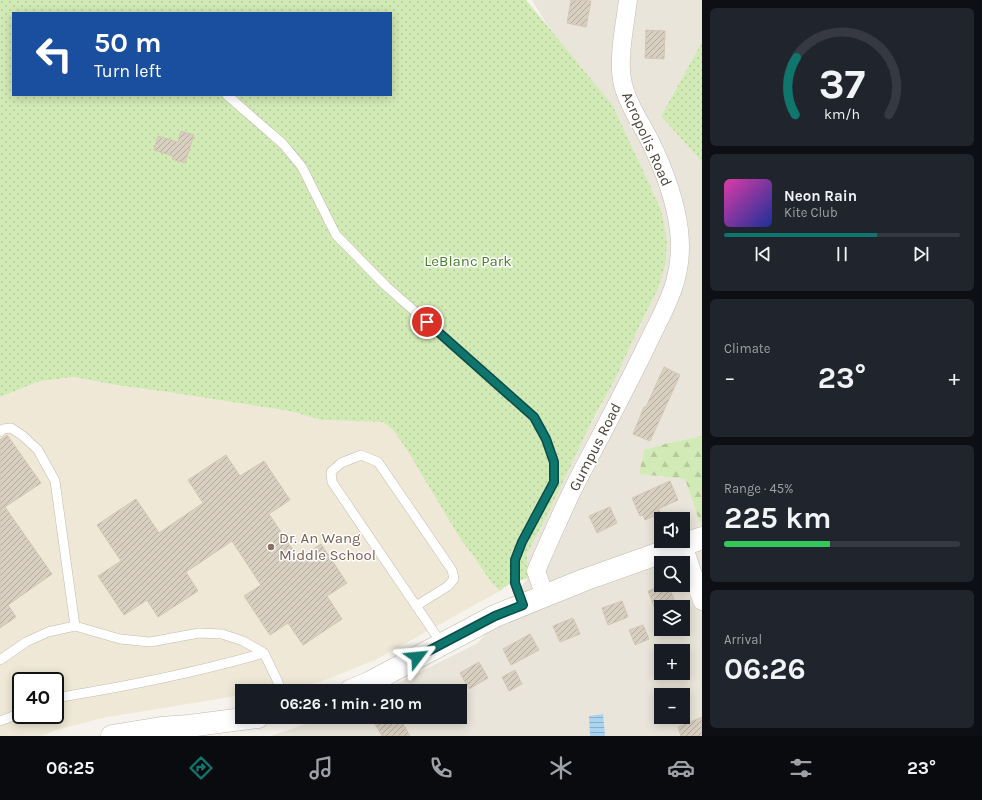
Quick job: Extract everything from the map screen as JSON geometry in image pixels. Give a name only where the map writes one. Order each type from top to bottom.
[{"type":"street","name":"Acropolis Road","points":[[628,0],[621,58],[622,79],[629,101],[651,144],[664,174],[675,209],[679,229],[679,262],[675,282],[668,301]]},
{"type":"street","name":"Gumpus Road","points":[[545,596],[536,571],[573,489],[668,301]]},
{"type":"street","points":[[367,684],[495,616],[584,580],[692,542],[702,601]]},
{"type":"street","points":[[112,736],[161,728],[198,731],[235,722]]},
{"type":"lane","points":[[228,96],[283,144],[302,167],[336,235],[386,286],[534,417],[546,439],[554,462],[554,482],[522,542],[515,560],[515,583],[523,605]]},
{"type":"lane","points":[[0,432],[3,429],[11,428],[23,436],[38,450],[55,481],[75,626]]},
{"type":"lane","points":[[416,606],[448,586],[454,578],[452,570],[378,462],[361,455],[341,464],[332,472],[332,482],[416,606],[442,644]]},
{"type":"lane","points":[[0,660],[26,642],[48,632],[75,626],[120,640],[150,642],[200,633],[222,634],[243,640],[264,653],[278,684]]},
{"type":"lane","points":[[64,697],[106,690],[219,666],[264,653]]},
{"type":"lane","points":[[0,721],[12,716]]},
{"type":"shaded area","points":[[532,0],[702,0],[702,42],[661,116],[702,162],[702,436],[644,450],[639,474],[685,479],[700,523],[702,522],[702,736],[271,736],[305,724],[467,724],[467,684],[396,684],[478,643],[528,578],[527,554],[658,289],[661,209],[615,110],[567,57]]},
{"type":"shaded area","name":"Dr. An Wang Middle School","points":[[74,377],[116,385],[290,411],[322,420],[383,422],[393,430],[407,448],[461,540],[491,582],[500,591],[375,660],[320,682],[308,684],[235,684],[235,696],[102,718],[56,730],[41,736],[0,736],[0,397],[40,381]]},
{"type":"green space","name":"LeBlanc Park","points":[[0,0],[526,0],[613,106],[661,209],[667,243],[665,265],[658,289],[616,377],[589,427],[549,512],[527,554],[528,578],[507,585],[500,591],[491,582],[461,540],[406,448],[393,430],[383,422],[322,420],[290,411],[116,385],[74,377],[40,381],[0,397]]},
{"type":"green space","points":[[702,42],[702,162],[661,116]]},
{"type":"green space","points":[[702,436],[702,522],[700,523],[685,479],[639,474],[644,450]]},
{"type":"water","points":[[603,714],[605,736],[590,736],[589,716]]},
{"type":"building","points":[[571,0],[591,1],[586,27],[567,23]]},
{"type":"building","points":[[646,30],[665,31],[664,59],[645,58]]},
{"type":"building","points":[[181,131],[194,135],[185,163],[172,159],[173,156],[154,150],[158,136],[178,142]]},
{"type":"building","points":[[664,367],[680,375],[650,441],[633,434],[644,407],[646,407]]},
{"type":"building","points":[[7,435],[41,483],[5,507],[52,574],[8,605],[16,617],[0,628],[0,440]]},
{"type":"building","points":[[226,455],[240,476],[264,461],[290,500],[269,514],[299,559],[321,544],[347,583],[327,596],[342,619],[303,645],[288,623],[270,635],[244,596],[261,585],[232,541],[186,572],[198,591],[158,617],[147,600],[124,615],[98,576],[121,561],[97,525],[136,499],[159,533],[203,503],[188,480]]},
{"type":"building","points":[[670,481],[678,500],[658,509],[660,512],[654,512],[654,516],[645,520],[643,515],[640,516],[632,498]]},
{"type":"building","points":[[610,507],[617,523],[597,533],[589,516]]},
{"type":"building","points":[[654,589],[654,592],[671,592],[674,599],[654,600],[654,607],[648,591]]},
{"type":"building","points":[[622,601],[628,617],[608,625],[602,608]]},
{"type":"building","points":[[573,618],[580,634],[560,642],[553,626]]},
{"type":"building","points":[[643,625],[649,639],[635,645],[629,630]]},
{"type":"building","points":[[530,634],[539,650],[511,665],[503,649]]},
{"type":"building","points":[[479,662],[488,678],[469,689],[460,673]]},
{"type":"building","points":[[515,670],[522,684],[509,691],[502,677]]},
{"type":"building","points":[[702,717],[702,736],[681,736],[678,727],[690,724],[690,722]]},
{"type":"building","points":[[375,724],[403,724],[410,736],[382,736]]},
{"type":"place","name":"Dr. An Wang Middle School","points":[[271,547]]},
{"type":"route","points":[[417,657],[495,616],[523,605],[515,583],[515,560],[522,542],[554,482],[554,462],[546,439],[534,417],[427,322]]}]
